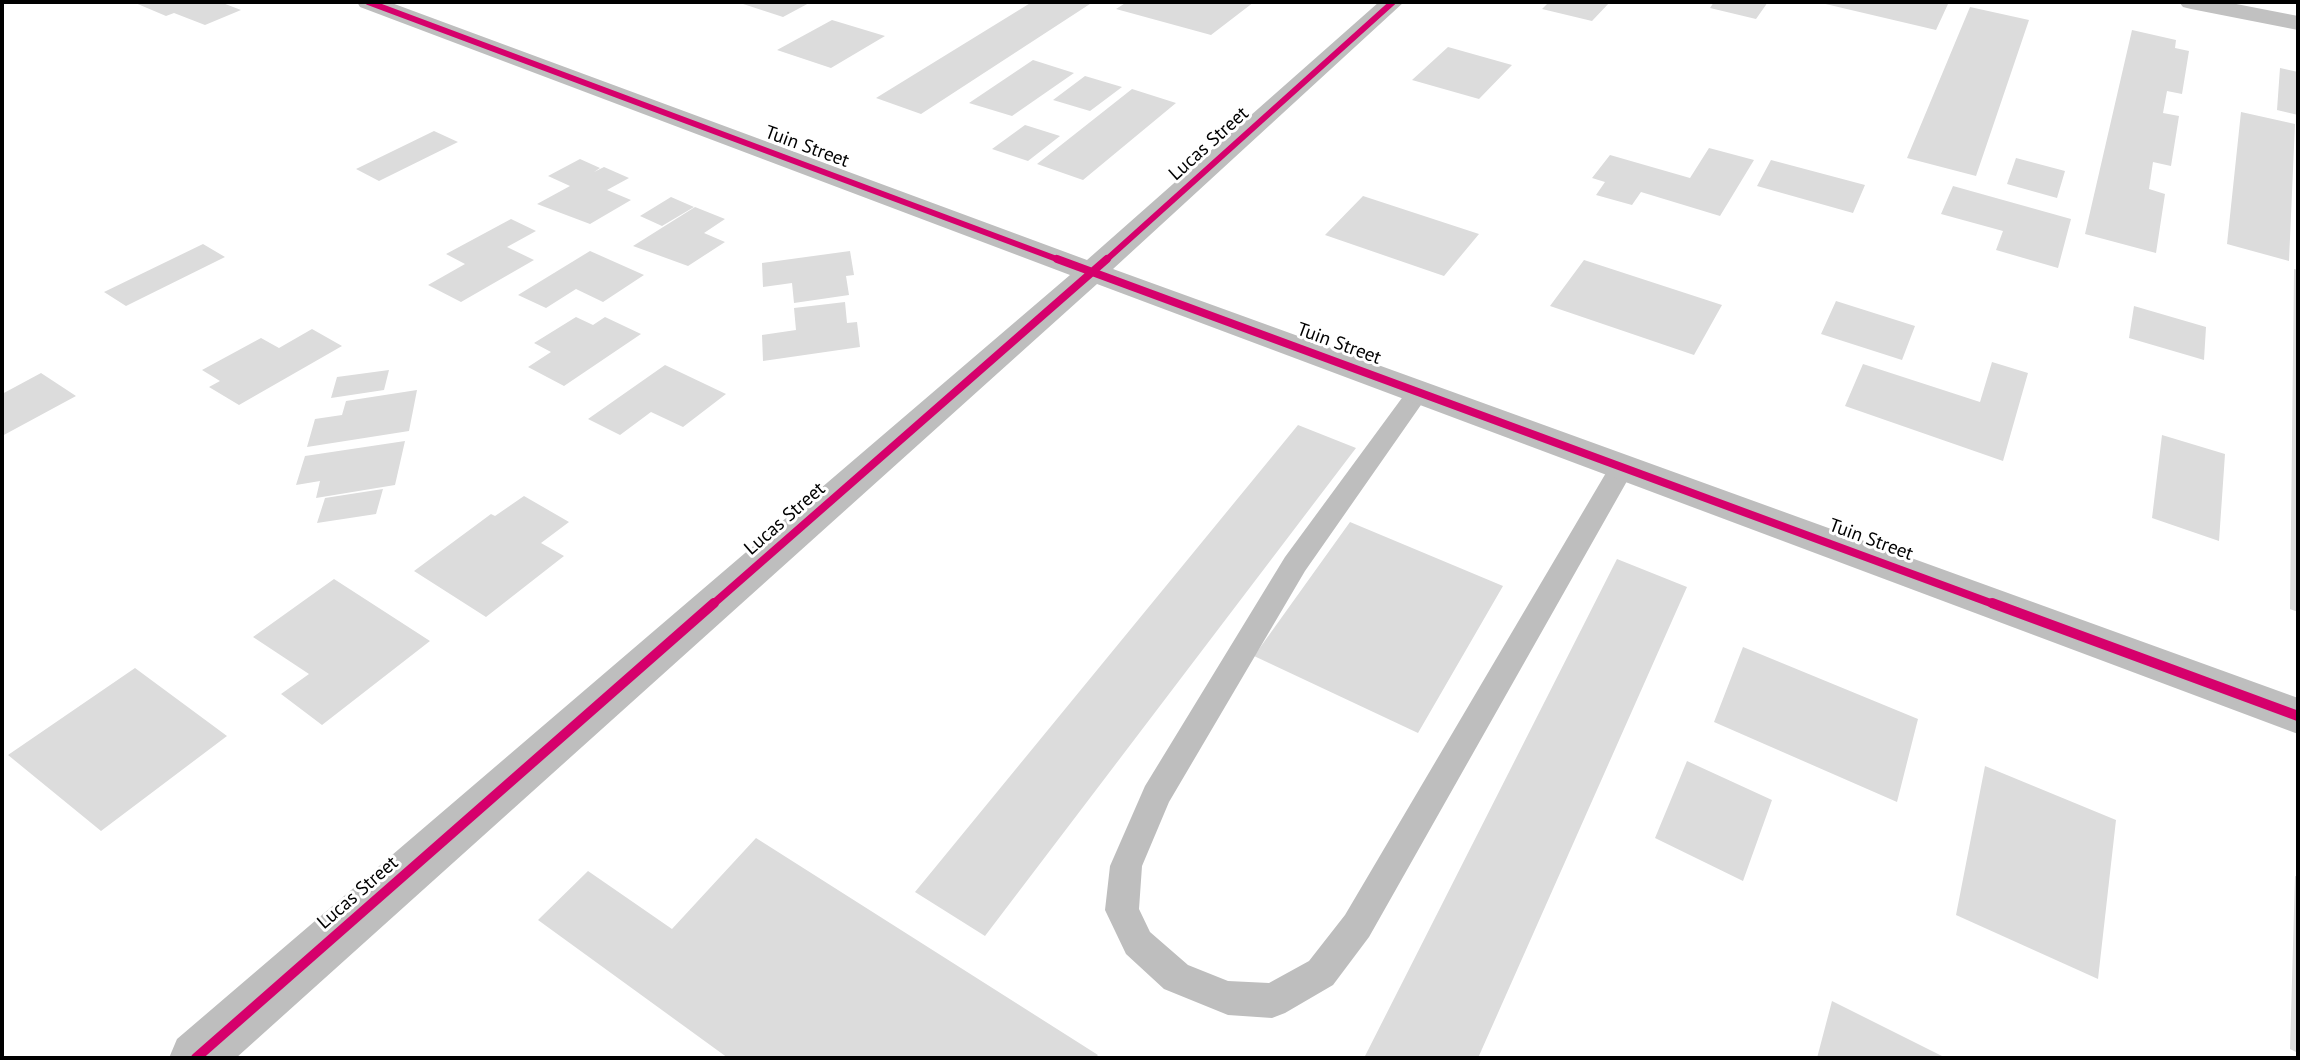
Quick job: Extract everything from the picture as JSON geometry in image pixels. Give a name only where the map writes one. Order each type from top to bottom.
[{"type":"street","name":"Tuin Street","points":[[368,2],[2298,716]]},
{"type":"street","name":"Lucas Street","points":[[195,1058],[1092,272],[1393,2]]},
{"type":"street","points":[[2191,2],[2298,23]]},
{"type":"lane","points":[[1418,392],[1294,564],[1156,796],[1126,866],[1122,910],[1138,943],[1177,976],[1228,998],[1272,1001],[1321,973],[1357,926],[1622,467]]},
{"type":"building","points":[[133,2],[220,2],[241,10],[205,25],[174,13],[166,16]]},
{"type":"building","points":[[737,2],[811,2],[783,17]]},
{"type":"building","points":[[1032,2],[1093,2],[921,114],[876,98]]},
{"type":"building","points":[[1127,2],[1254,2],[1211,35],[1116,9]]},
{"type":"building","points":[[1549,2],[1610,2],[1592,21],[1542,9]]},
{"type":"building","points":[[1714,2],[1768,2],[1756,19],[1710,8]]},
{"type":"building","points":[[1817,2],[1937,2],[1948,4],[1936,30]]},
{"type":"building","points":[[1970,7],[2029,20],[1976,176],[1907,158]]},
{"type":"building","points":[[832,20],[885,36],[831,68],[777,50]]},
{"type":"building","points":[[2132,30],[2176,40],[2175,48],[2189,51],[2182,94],[2167,91],[2163,113],[2179,116],[2171,166],[2153,162],[2149,189],[2165,194],[2156,253],[2085,234]]},
{"type":"building","points":[[1448,47],[1512,65],[1479,99],[1412,80]]},
{"type":"building","points":[[1033,60],[1074,73],[1012,116],[969,103]]},
{"type":"building","points":[[2280,68],[2298,72],[2298,115],[2277,110]]},
{"type":"building","points":[[1085,76],[1122,87],[1090,111],[1053,100]]},
{"type":"building","points":[[1132,89],[1176,103],[1083,180],[1037,164]]},
{"type":"building","points":[[2241,112],[2295,124],[2289,261],[2227,244]]},
{"type":"building","points":[[1025,125],[1060,136],[1028,161],[992,149]]},
{"type":"building","points":[[434,131],[458,142],[379,181],[356,169]]},
{"type":"building","points":[[1709,148],[1754,160],[1720,216],[1641,192],[1632,205],[1596,195],[1605,182],[1592,178],[1610,155],[1690,178]]},
{"type":"building","points":[[2016,158],[2065,171],[2057,198],[2007,184]]},
{"type":"building","points":[[580,159],[600,168],[594,172],[604,167],[629,178],[607,190],[631,200],[590,224],[537,204],[570,186],[548,176]]},
{"type":"building","points":[[1771,160],[1865,185],[1853,213],[1757,186]]},
{"type":"building","points":[[1953,186],[2071,219],[2058,268],[1996,250],[2003,231],[1941,214]]},
{"type":"building","points":[[1363,196],[1479,234],[1444,276],[1325,235]]},
{"type":"building","points":[[671,197],[694,207],[662,226],[640,216]]},
{"type":"building","points":[[695,207],[725,219],[704,233],[725,242],[688,266],[633,246]]},
{"type":"building","points":[[511,219],[536,231],[507,247],[534,260],[461,302],[428,285],[465,264],[446,254]]},
{"type":"building","points":[[203,244],[225,257],[126,306],[104,292]]},
{"type":"building","points":[[590,251],[644,275],[603,302],[576,289],[546,308],[518,295]]},
{"type":"building","points":[[850,251],[854,275],[846,276],[849,295],[794,303],[792,283],[763,287],[762,263]]},
{"type":"building","points":[[1584,260],[1722,305],[1694,355],[1550,306]]},
{"type":"building","points":[[2294,269],[2298,270],[2298,612],[2290,609]]},
{"type":"building","points":[[1836,301],[1915,326],[1902,360],[1821,334]]},
{"type":"building","points":[[845,302],[847,323],[857,322],[860,347],[763,361],[762,335],[796,330],[794,308]]},
{"type":"building","points":[[2134,306],[2206,327],[2204,360],[2129,338]]},
{"type":"building","points":[[576,317],[593,325],[605,317],[641,334],[564,386],[528,367],[551,352],[534,343]]},
{"type":"building","points":[[312,329],[342,346],[239,405],[209,387],[220,381],[202,370],[261,338],[279,348]]},
{"type":"building","points":[[1992,362],[2028,373],[2003,461],[1845,406],[1863,364],[1980,402]]},
{"type":"building","points":[[665,365],[726,394],[683,427],[651,412],[620,435],[588,419]]},
{"type":"building","points":[[389,370],[384,390],[331,398],[337,377]]},
{"type":"building","points":[[41,373],[76,396],[2,436],[2,394]]},
{"type":"building","points":[[417,390],[409,431],[307,447],[315,419],[342,415],[346,401]]},
{"type":"building","points":[[1298,425],[1356,448],[985,936],[915,892]]},
{"type":"building","points":[[2162,435],[2225,454],[2219,541],[2152,518]]},
{"type":"building","points":[[405,441],[395,485],[316,498],[320,481],[296,485],[305,456]]},
{"type":"building","points":[[383,489],[376,514],[317,523],[325,498]]},
{"type":"building","points":[[524,496],[569,522],[541,543],[564,556],[486,617],[414,571],[491,514],[495,516]]},
{"type":"building","points":[[1350,522],[1503,586],[1418,733],[1254,656]]},
{"type":"building","points":[[1617,559],[1687,587],[1478,1058],[1364,1058]]},
{"type":"building","points":[[334,579],[430,641],[322,725],[281,694],[309,674],[253,637]]},
{"type":"building","points":[[1743,647],[1918,719],[1897,802],[1714,722]]},
{"type":"building","points":[[135,668],[227,736],[101,831],[8,755]]},
{"type":"building","points":[[1687,761],[1772,800],[1743,881],[1655,838]]},
{"type":"building","points":[[1985,766],[2116,820],[2098,979],[1956,915]]},
{"type":"building","points":[[756,838],[1098,1055],[1095,1058],[728,1058],[538,920],[588,871],[672,929]]},
{"type":"building","points":[[2295,876],[2298,877],[2298,1053],[2290,1049]]},
{"type":"building","points":[[1832,1001],[1946,1058],[1817,1058]]},
{"type":"cycle path","points":[[368,2],[2298,716]]},
{"type":"cycle path","points":[[196,1058],[1092,272],[1393,2]]}]
